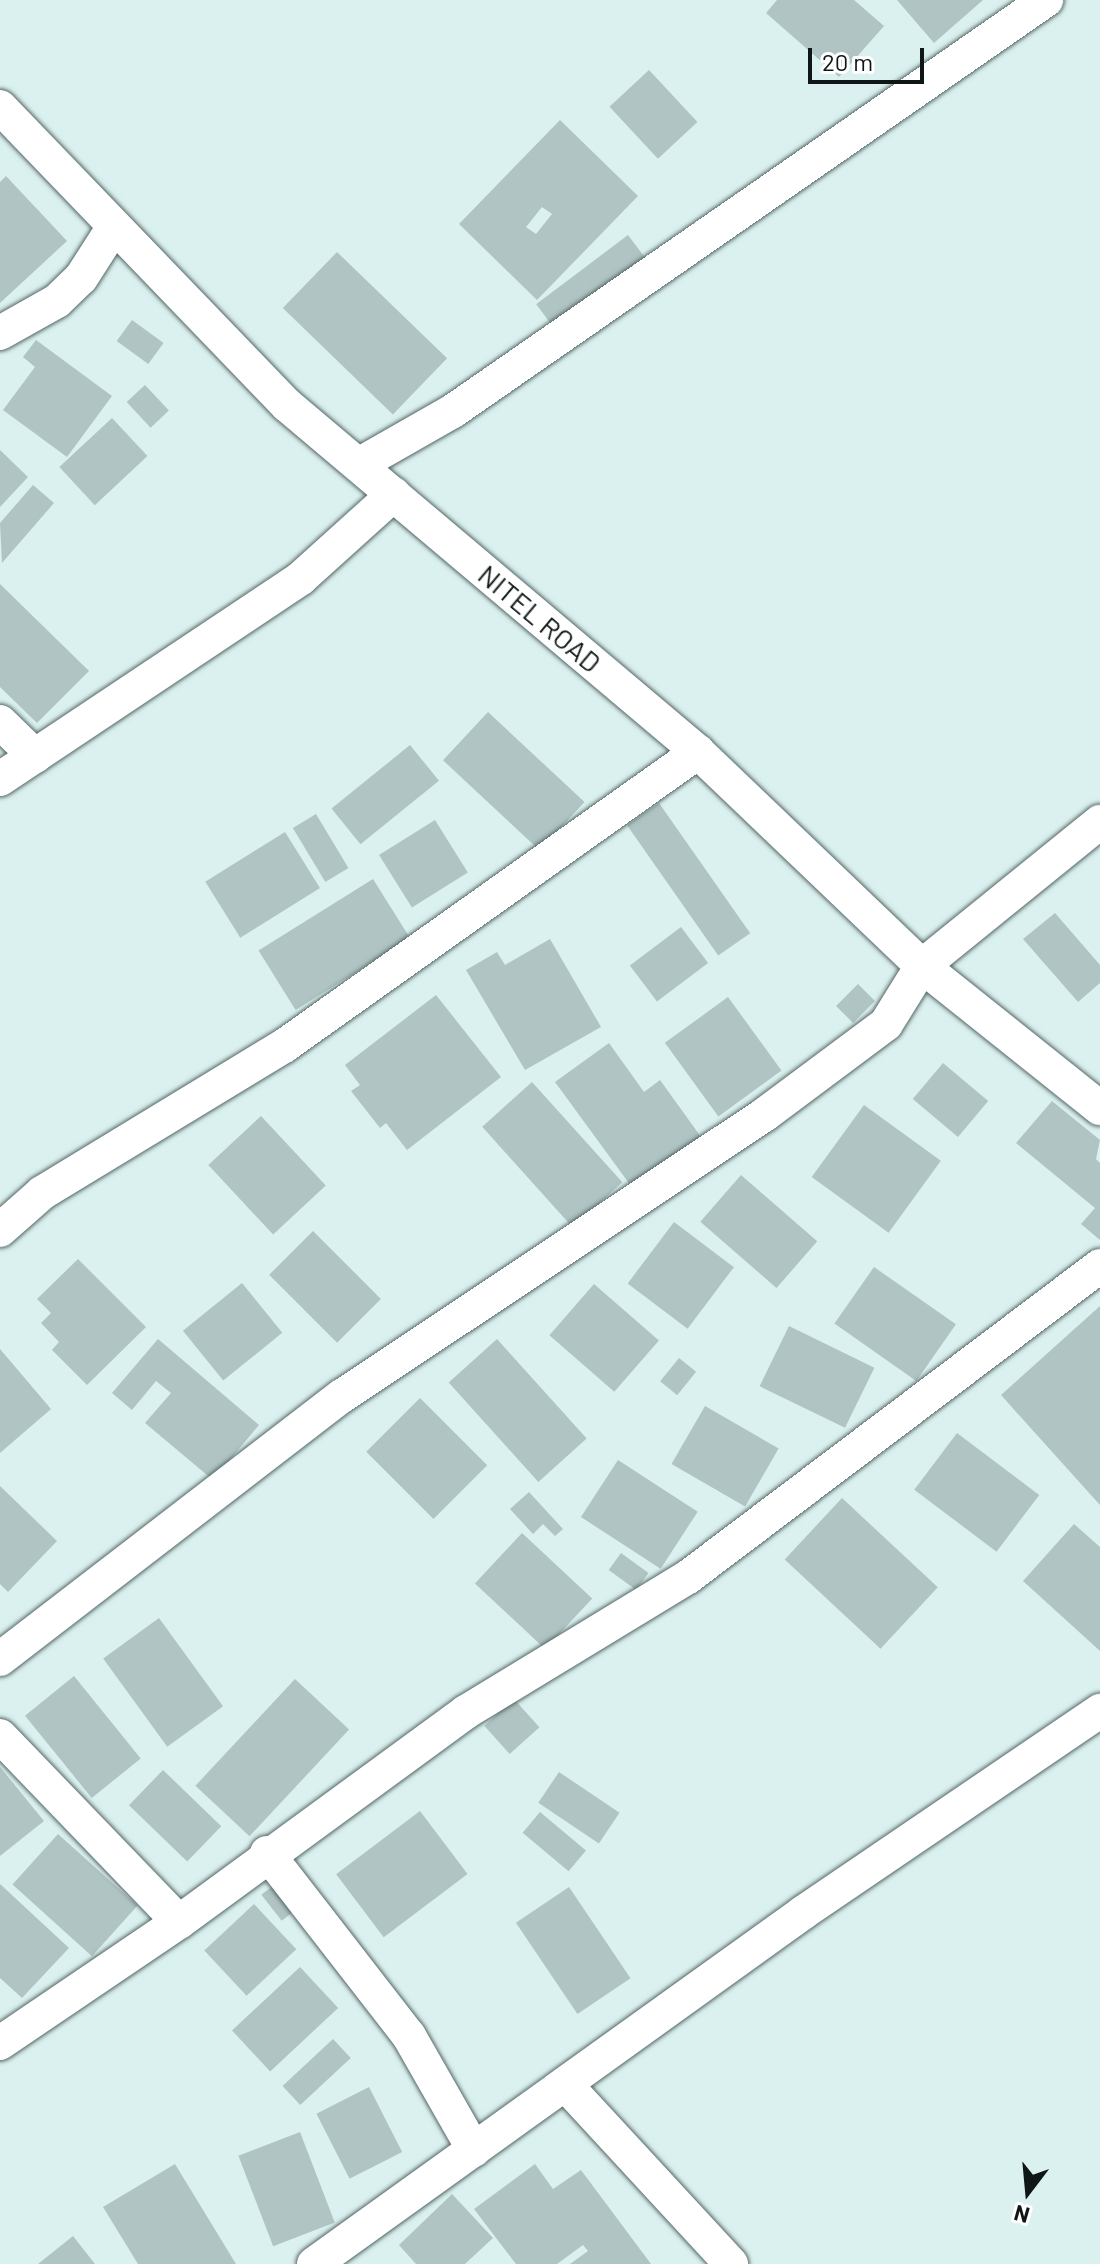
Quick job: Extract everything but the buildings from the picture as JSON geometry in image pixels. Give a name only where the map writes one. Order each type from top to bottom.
[{"type":"street","points":[[360,464],[453,411],[1046,0]]},
{"type":"street","name":"NITEL ROAD","points":[[0,107],[113,228],[287,405],[698,752],[922,966],[1100,1108]]},
{"type":"street","points":[[0,333],[57,301],[81,278],[113,228]]},
{"type":"street","points":[[0,779],[301,578],[394,494]]},
{"type":"street","points":[[0,722],[35,756]]},
{"type":"street","points":[[0,1230],[42,1193],[284,1046],[698,752]]},
{"type":"street","points":[[0,1659],[342,1396],[764,1115],[886,1024],[922,966],[1100,822]]},
{"type":"street","points":[[0,2043],[179,1922],[267,1853],[466,1712],[688,1577],[1100,1266]]},
{"type":"street","points":[[314,2264],[804,1912],[1100,1711]]},
{"type":"street","points":[[0,1736],[179,1922]]},
{"type":"street","points":[[267,1853],[409,2036],[474,2150]]},
{"type":"street","points":[[565,2084],[716,2258]]}]
